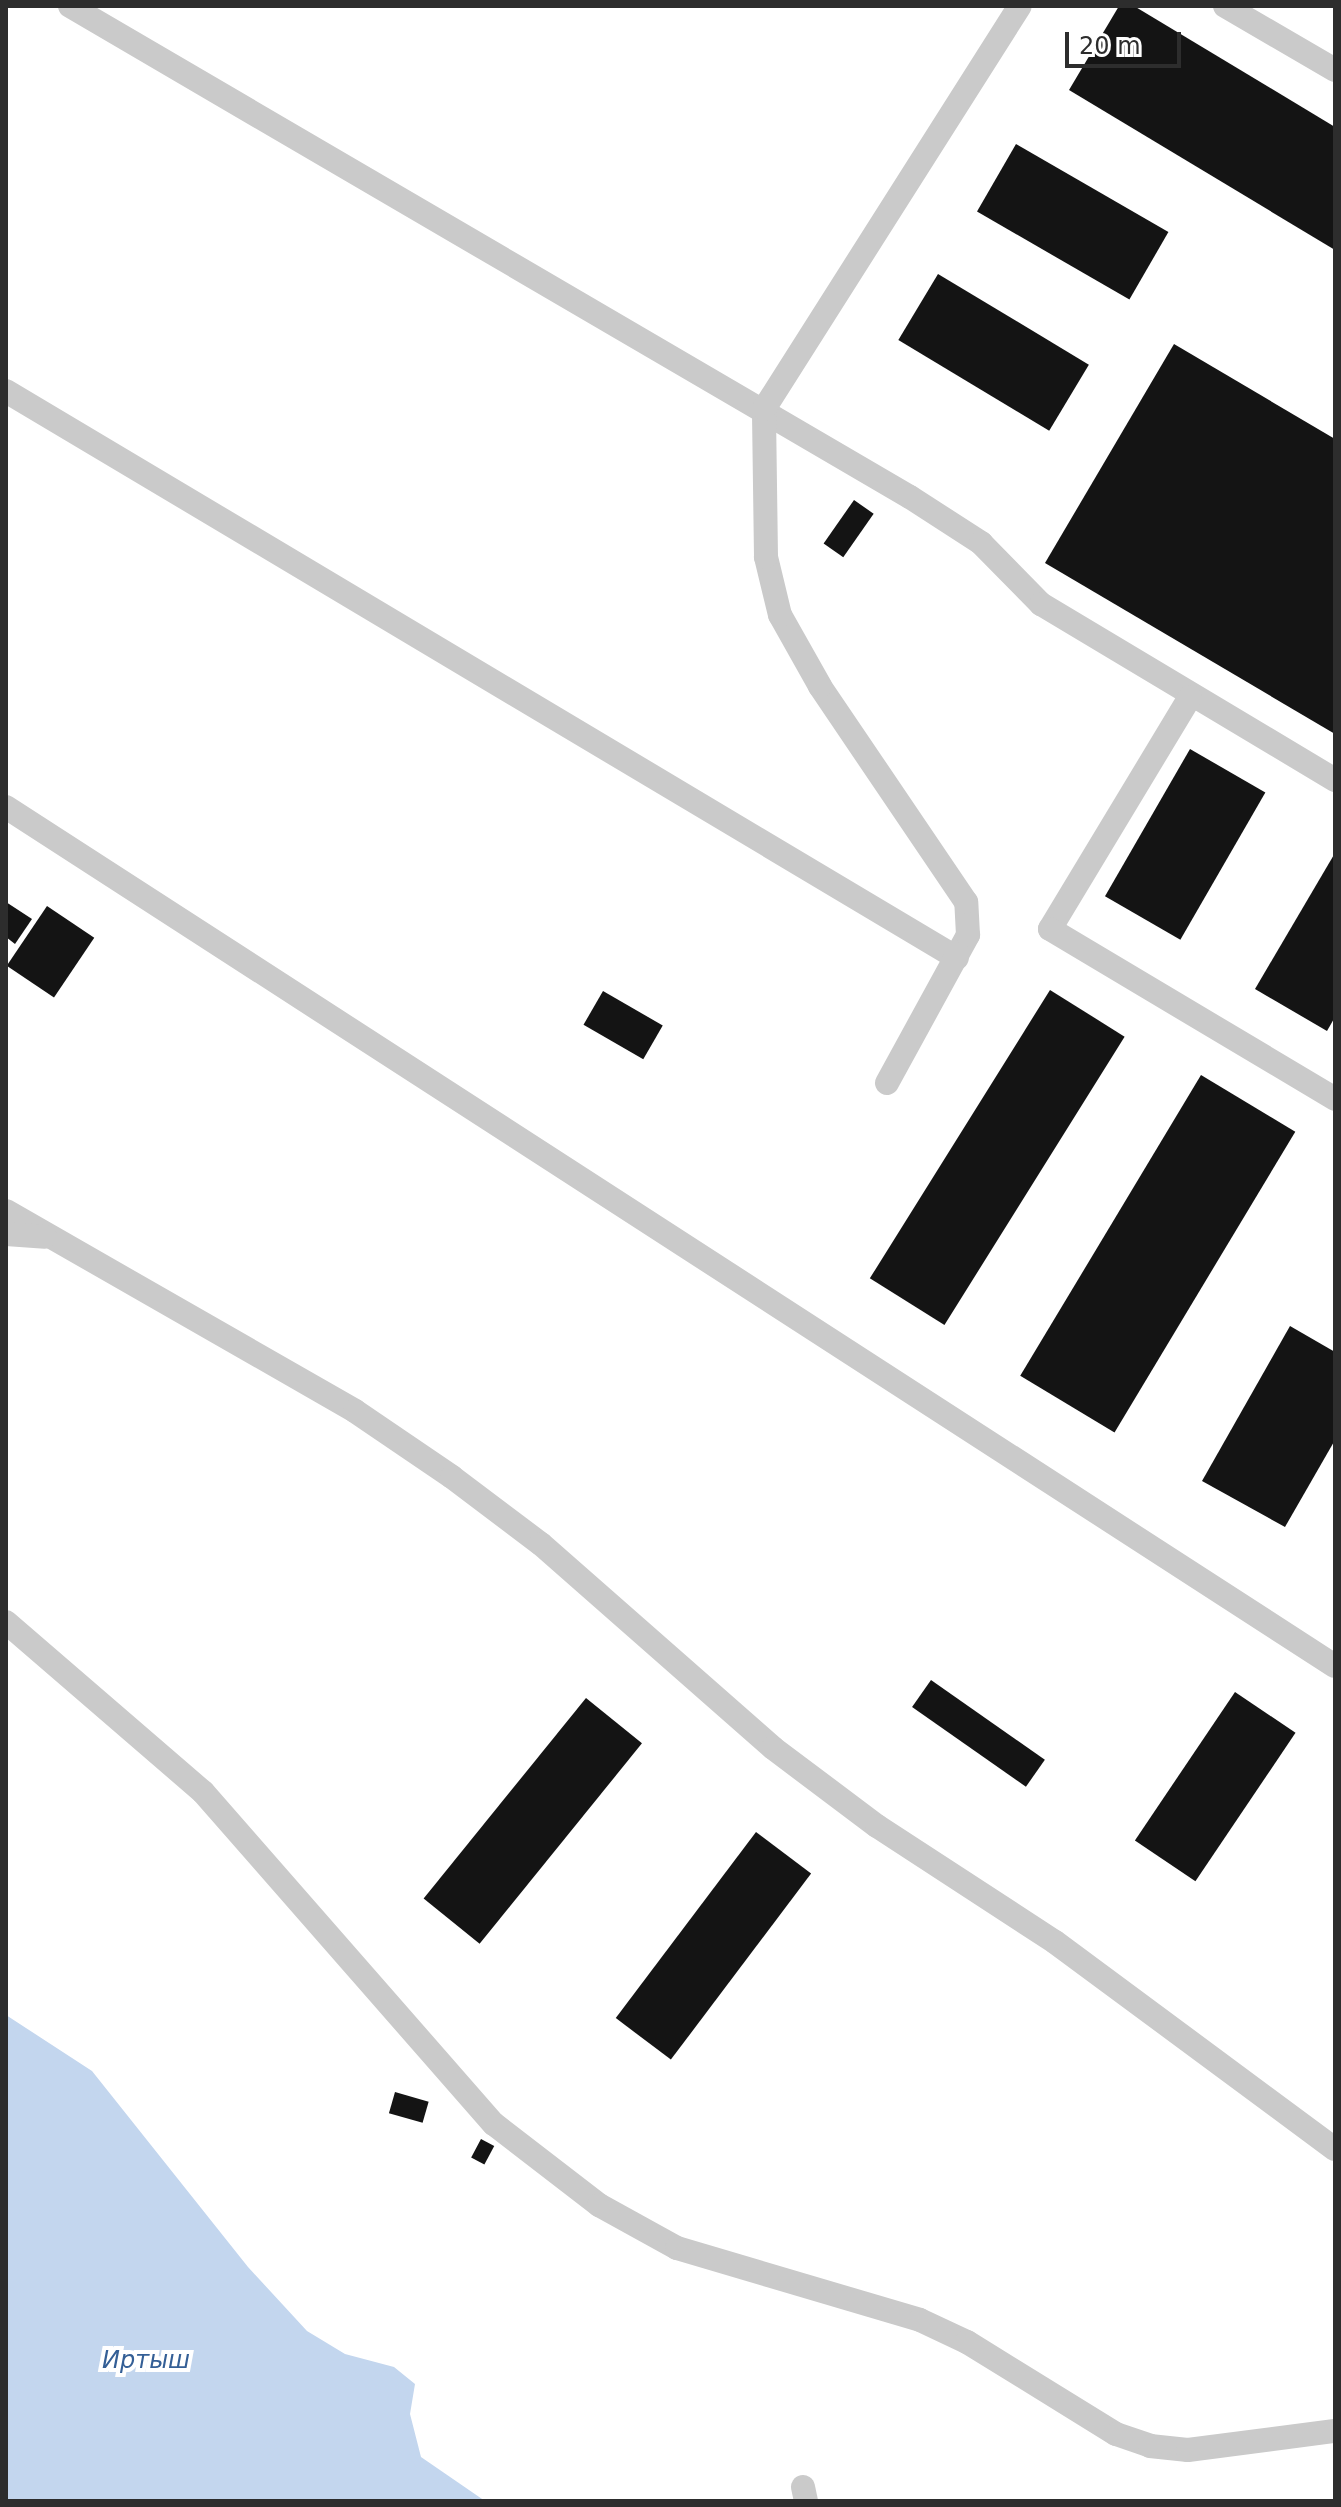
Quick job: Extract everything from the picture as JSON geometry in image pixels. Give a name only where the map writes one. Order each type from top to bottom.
[{"type":"lane","points":[[70,6],[764,409],[981,543],[1041,604],[1190,697],[1335,780]]},
{"type":"lane","points":[[887,1083],[968,935],[966,902],[820,686],[780,615],[766,557],[764,409],[1020,6]]},
{"type":"lane","points":[[1225,6],[1335,70]]},
{"type":"lane","points":[[6,391],[957,958]]},
{"type":"lane","points":[[1190,697],[1050,929],[1335,1099]]},
{"type":"lane","points":[[6,807],[1335,1666]]},
{"type":"lane","points":[[6,1211],[355,1411],[452,1477],[541,1544],[785,1757],[877,1826],[1055,1942],[1335,2149]]},
{"type":"lane","points":[[6,1234],[51,1237]]},
{"type":"lane","points":[[6,1622],[203,1792],[494,2124],[599,2205],[677,2248],[920,2320],[967,2342],[1116,2434],[1150,2446],[1188,2450],[1335,2431]]},
{"type":"water","name":"Иртыш","points":[[6,2015],[92,2071],[248,2267],[307,2331],[345,2354],[394,2367],[415,2384],[410,2414],[421,2457],[485,2501],[6,2501]]},
{"type":"building","points":[[1119,6],[1134,6],[1335,127],[1335,250],[1069,90]]},
{"type":"building","points":[[1016,144],[1168,232],[1129,300],[977,212]]},
{"type":"building","points":[[938,274],[1089,365],[1049,431],[898,340]]},
{"type":"building","points":[[1174,344],[1335,439],[1335,734],[1045,563]]},
{"type":"building","points":[[854,500],[874,514],[843,557],[824,543]]},
{"type":"building","points":[[1190,749],[1265,793],[1180,940],[1105,896]]},
{"type":"building","points":[[1335,853],[1335,1017],[1327,1031],[1255,989]]},
{"type":"building","points":[[6,902],[32,919],[15,944],[6,937]]},
{"type":"building","points":[[47,906],[94,938],[54,998],[7,966]]},
{"type":"building","points":[[1050,990],[1125,1037],[944,1325],[870,1278]]},
{"type":"building","points":[[603,991],[663,1026],[643,1059],[584,1025]]},
{"type":"building","points":[[1201,1075],[1295,1132],[1115,1433],[1020,1376]]},
{"type":"building","points":[[1290,1326],[1335,1352],[1335,1440],[1285,1527],[1202,1481]]},
{"type":"building","points":[[931,1680],[1045,1760],[1026,1787],[912,1707]]},
{"type":"building","points":[[1235,1692],[1296,1733],[1195,1881],[1135,1840]]},
{"type":"building","points":[[586,1698],[642,1743],[480,1944],[424,1899]]},
{"type":"building","points":[[756,1832],[811,1874],[671,2060],[616,2018]]},
{"type":"building","points":[[395,2092],[429,2102],[423,2123],[389,2113]]},
{"type":"building","points":[[481,2139],[494,2146],[484,2165],[471,2158]]}]
